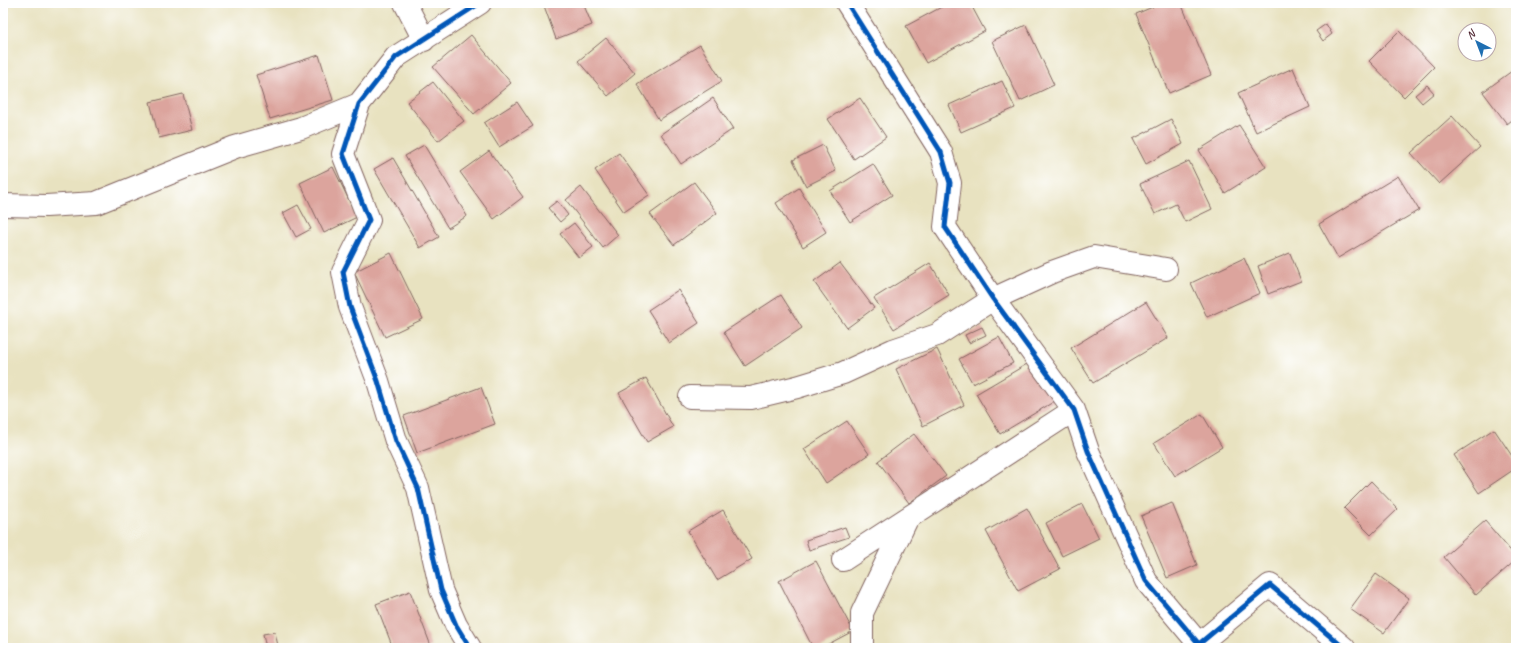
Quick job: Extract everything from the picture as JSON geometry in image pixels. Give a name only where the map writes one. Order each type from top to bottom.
[{"type":"street","points":[[405,3],[424,40]]},
{"type":"street","points":[[470,648],[456,625],[441,590],[418,488],[396,441],[378,381],[350,307],[343,272],[369,220],[343,154],[359,104],[396,57],[480,3]]},
{"type":"street","points":[[847,3],[941,152],[950,183],[945,227],[993,299],[1074,410],[1088,451],[1146,581],[1197,646],[1270,585],[1344,648]]},
{"type":"street","points":[[3,205],[46,206],[96,203],[235,147],[301,128],[359,104]]},
{"type":"street","points":[[690,397],[751,398],[797,387],[843,373],[893,350],[937,335],[993,299],[1052,272],[1094,257],[1166,269]]},
{"type":"street","points":[[843,560],[1074,410]]},
{"type":"street","points":[[862,648],[862,613],[907,519]]},
{"type":"building","points":[[543,3],[583,3],[592,25],[556,39]]},
{"type":"building","points":[[949,3],[970,3],[985,31],[926,63],[906,26]]},
{"type":"building","points":[[1162,3],[1181,3],[1211,75],[1169,93],[1136,14]]},
{"type":"building","points":[[1326,24],[1332,34],[1323,41],[1316,31]]},
{"type":"building","points":[[1026,25],[1054,85],[1020,101],[992,41]]},
{"type":"building","points":[[1399,31],[1434,67],[1404,97],[1369,61]]},
{"type":"building","points":[[471,35],[511,83],[474,114],[433,67]]},
{"type":"building","points":[[606,38],[635,73],[608,96],[578,61]]},
{"type":"building","points":[[700,45],[722,81],[659,120],[637,84]]},
{"type":"building","points":[[319,55],[333,100],[270,119],[256,75]]},
{"type":"building","points":[[1293,68],[1310,107],[1256,132],[1238,93]]},
{"type":"building","points":[[1516,68],[1516,117],[1507,124],[1483,92]]},
{"type":"building","points":[[1002,81],[1015,108],[961,132],[949,105]]},
{"type":"building","points":[[433,82],[464,121],[438,141],[407,102]]},
{"type":"building","points":[[1427,85],[1434,93],[1422,103],[1415,95]]},
{"type":"building","points":[[183,94],[192,130],[159,138],[150,102]]},
{"type":"building","points":[[713,98],[733,129],[681,164],[661,134]]},
{"type":"building","points":[[860,98],[886,137],[854,159],[828,119]]},
{"type":"building","points":[[517,102],[533,126],[499,147],[484,123]]},
{"type":"building","points":[[1452,116],[1480,147],[1439,184],[1411,153]]},
{"type":"building","points":[[1171,119],[1183,144],[1146,164],[1133,139]]},
{"type":"building","points":[[1239,125],[1266,167],[1225,193],[1199,150]]},
{"type":"building","points":[[424,145],[467,216],[448,228],[405,156]]},
{"type":"building","points":[[823,145],[836,171],[806,186],[793,160]]},
{"type":"building","points":[[489,151],[523,197],[494,219],[460,172]]},
{"type":"building","points":[[619,153],[649,195],[624,212],[595,170]]},
{"type":"building","points":[[393,158],[439,237],[420,248],[374,169]]},
{"type":"building","points":[[1189,161],[1212,209],[1185,222],[1176,204],[1155,214],[1140,184]]},
{"type":"building","points":[[873,164],[892,195],[850,222],[830,191]]},
{"type":"building","points":[[333,167],[357,217],[324,233],[300,183]]},
{"type":"building","points":[[1398,176],[1419,210],[1338,258],[1319,224]]},
{"type":"building","points":[[694,182],[717,213],[674,245],[650,214]]},
{"type":"building","points":[[581,187],[618,235],[603,248],[566,200]]},
{"type":"building","points":[[799,188],[826,232],[803,247],[776,203]]},
{"type":"building","points":[[557,201],[568,215],[560,222],[548,208]]},
{"type":"building","points":[[298,205],[311,229],[296,237],[283,213]]},
{"type":"building","points":[[574,223],[593,247],[579,258],[560,234]]},
{"type":"building","points":[[391,253],[423,319],[385,337],[354,272]]},
{"type":"building","points":[[1290,253],[1301,281],[1268,294],[1258,266]]},
{"type":"building","points":[[1244,258],[1260,293],[1207,317],[1191,283]]},
{"type":"building","points":[[840,263],[874,308],[847,328],[814,282]]},
{"type":"building","points":[[930,263],[949,295],[894,329],[874,298]]},
{"type":"building","points":[[678,290],[699,323],[669,343],[648,310]]},
{"type":"building","points":[[781,295],[802,328],[745,366],[724,332]]},
{"type":"building","points":[[1146,302],[1168,338],[1093,383],[1071,348]]},
{"type":"building","points":[[982,327],[986,335],[969,343],[965,335]]},
{"type":"building","points":[[999,337],[1013,363],[973,384],[959,359]]},
{"type":"building","points":[[937,349],[964,405],[923,426],[896,369]]},
{"type":"building","points":[[1032,361],[1055,401],[1000,434],[976,394]]},
{"type":"building","points":[[646,378],[673,427],[647,442],[619,393]]},
{"type":"building","points":[[481,387],[495,424],[417,453],[404,416]]},
{"type":"building","points":[[1202,414],[1222,447],[1175,476],[1154,443]]},
{"type":"building","points":[[847,421],[869,454],[826,483],[804,449]]},
{"type":"building","points":[[1494,429],[1516,462],[1516,468],[1479,493],[1454,455]]},
{"type":"building","points":[[914,434],[946,476],[909,503],[878,461]]},
{"type":"building","points":[[1371,481],[1398,509],[1371,535],[1344,508]]},
{"type":"building","points":[[1172,503],[1197,565],[1167,578],[1141,516]]},
{"type":"building","points":[[1082,504],[1099,538],[1062,556],[1046,523]]},
{"type":"building","points":[[1027,508],[1060,569],[1018,591],[986,531]]},
{"type":"building","points":[[723,510],[752,559],[717,580],[688,531]]},
{"type":"building","points":[[1485,521],[1516,557],[1516,560],[1476,595],[1444,557]]},
{"type":"building","points":[[845,527],[849,537],[809,550],[806,540]]},
{"type":"building","points":[[816,561],[853,631],[821,648],[813,648],[779,581]]},
{"type":"building","points":[[1376,574],[1409,598],[1384,633],[1350,609]]},
{"type":"building","points":[[410,591],[431,646],[427,648],[393,648],[376,604]]},
{"type":"building","points":[[275,632],[278,646],[266,648],[263,634]]},
{"type":"cycle path","points":[[470,648],[456,625],[441,590],[418,488],[396,441],[378,381],[350,307],[343,272],[369,220],[343,154],[359,104],[396,57],[480,3]]},
{"type":"cycle path","points":[[847,3],[941,152],[950,183],[945,227],[993,299],[1074,410],[1088,451],[1146,581],[1199,644],[1270,585],[1344,648]]}]
